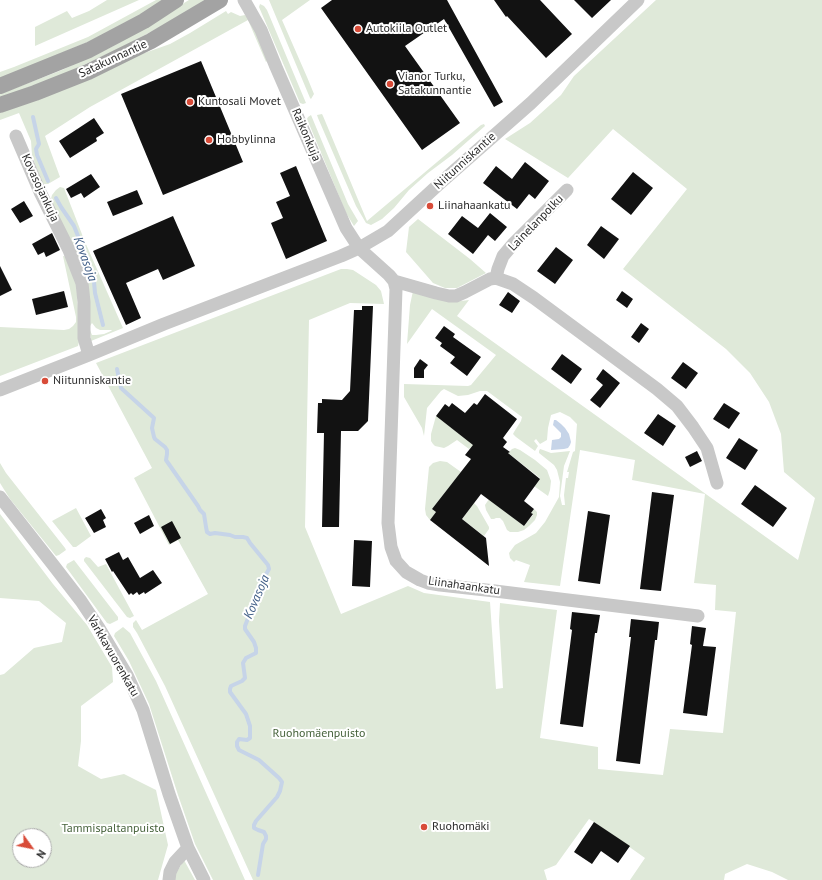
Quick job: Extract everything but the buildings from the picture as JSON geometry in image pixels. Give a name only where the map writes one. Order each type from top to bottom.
[{"type":"main road","name":"Satakunnantie","points":[[0,86],[89,50],[112,39],[144,21],[176,0]]},
{"type":"main road","name":"Satakunnantie","points":[[0,105],[88,72],[151,41],[220,0]]},
{"type":"street","name":"Raikonkuja","points":[[244,0],[261,30],[346,228],[359,248]]},
{"type":"street","name":"Niitunniskantie","points":[[0,390],[164,324],[334,259],[359,248],[388,231],[531,103],[638,0]]},
{"type":"street","name":"Kovasojankuja","points":[[16,136],[40,192],[69,250],[82,283],[84,302],[84,338],[89,355]]},
{"type":"street","name":"Lainelanpolku","points":[[496,278],[503,256],[567,190]]},
{"type":"street","points":[[359,248],[394,281],[436,294],[456,296],[490,279],[496,278],[512,284],[534,298],[657,389],[677,406],[707,448],[717,483]]},
{"type":"street","name":"Liinahaankatu","points":[[394,281],[396,289],[388,523],[391,547],[396,561],[400,566],[406,572],[428,583],[698,616]]},
{"type":"street","name":"Varkkavuorenkatu","points":[[0,497],[100,628],[127,675],[143,710],[169,794],[188,848],[204,880]]},
{"type":"street","points":[[169,880],[170,872],[175,862],[188,848]]},
{"type":"green space","points":[[107,0],[139,0],[35,46],[35,27],[67,11],[72,18],[89,11]]},
{"type":"green space","points":[[156,0],[165,0],[90,41],[0,79],[0,72],[88,37]]},
{"type":"green space","points":[[189,0],[205,0],[160,27],[116,50],[64,74],[0,98],[0,94],[62,70],[113,46]]},
{"type":"green space","points":[[269,0],[310,0],[282,20],[314,94],[311,99],[310,98]]},
{"type":"green space","name":"Ruohomäenpuisto","points":[[656,0],[822,0],[822,880],[788,880],[772,872],[747,864],[725,874],[724,880],[630,880],[645,858],[589,819],[556,865],[544,870],[547,880],[253,880],[165,686],[133,627],[133,623],[136,620],[142,630],[208,594],[178,540],[169,545],[134,478],[152,468],[96,363],[341,269],[353,270],[376,285],[381,291],[384,304],[350,303],[309,320],[305,527],[341,614],[408,586],[424,593],[490,602],[496,689],[503,688],[499,621],[500,603],[557,610],[540,738],[598,747],[598,769],[663,775],[670,729],[723,733],[736,612],[715,610],[716,585],[694,583],[705,494],[632,480],[635,460],[580,450],[560,586],[524,582],[530,565],[516,560],[514,562],[510,558],[509,553],[515,545],[536,533],[545,522],[559,497],[560,482],[557,470],[554,465],[539,453],[539,451],[540,449],[551,453],[570,451],[564,466],[560,496],[562,505],[565,505],[564,495],[566,478],[568,478],[569,472],[567,472],[573,452],[575,451],[577,424],[570,417],[560,412],[551,415],[547,440],[540,444],[536,439],[534,441],[538,446],[535,451],[513,434],[522,417],[487,391],[458,396],[444,389],[427,408],[424,436],[422,428],[404,397],[404,384],[471,385],[496,355],[432,309],[407,344],[410,305],[413,291],[453,302],[469,300],[457,316],[798,560],[815,498],[784,472],[781,434],[769,402],[750,373],[726,349],[623,269],[687,189],[613,129],[568,178],[505,139],[530,123],[561,95],[574,76]]},
{"type":"green space","points":[[260,4],[267,10],[306,103],[300,103],[259,7]]},
{"type":"green space","points":[[226,11],[228,14],[231,12],[240,16],[245,15],[248,18],[254,27],[267,61],[266,62],[248,20],[90,107],[45,136],[60,177],[48,184],[41,182],[32,155],[31,141],[19,113],[0,120],[0,113],[136,56],[170,44]]},
{"type":"green space","points":[[322,114],[367,221],[481,125],[484,124],[485,126],[409,190],[394,208],[382,219],[371,225],[366,223],[356,206],[318,118],[317,115]]},
{"type":"green space","points":[[311,115],[348,204],[358,221],[354,226],[346,213],[307,119]]},
{"type":"green space","points":[[60,187],[64,188],[85,242],[123,328],[91,341],[85,291],[50,202],[52,195]],"holes":[[[92,323],[100,330],[112,330],[104,334],[92,335],[90,330]]]},
{"type":"green space","points":[[418,219],[486,273],[457,288],[445,288],[433,283],[406,252],[409,227]]},
{"type":"green space","points":[[63,256],[68,257],[76,280],[80,338],[78,346],[0,376],[0,327],[64,330],[69,329],[76,322]]},
{"type":"green space","points":[[436,416],[474,445],[469,449],[457,440],[444,448],[435,446],[431,441],[431,434]]},
{"type":"green space","points":[[515,448],[535,460],[547,470],[551,481],[548,496],[534,486],[540,478],[508,453]]},
{"type":"green space","points":[[440,461],[447,462],[461,472],[432,509],[436,512],[430,520],[426,515],[425,509],[429,467],[433,463]]},
{"type":"green space","points":[[0,463],[6,473],[65,548],[66,550],[59,555],[56,556],[10,499],[0,483]]},
{"type":"green space","points":[[489,499],[524,526],[533,515],[531,513],[534,509],[537,512],[537,515],[535,520],[524,530],[510,532],[507,530],[500,518],[491,519],[485,505]]},
{"type":"green space","points":[[474,503],[489,527],[484,536],[462,519]]},
{"type":"green space","points":[[76,508],[91,536],[76,547],[73,547],[52,521]]},
{"type":"green space","name":"Tammispaltanpuisto","points":[[0,514],[53,584],[87,625],[112,667],[113,682],[81,706],[81,741],[78,766],[101,779],[124,774],[156,790],[168,845],[158,880],[0,880],[0,675],[4,674],[34,648],[62,642],[66,623],[39,601],[0,598]]},
{"type":"green space","points":[[86,557],[90,558],[98,567],[106,564],[134,616],[130,618],[127,617],[84,561]]},
{"type":"green space","points":[[74,560],[118,617],[118,620],[110,624],[107,623],[66,567],[67,564]]},
{"type":"green space","points":[[123,627],[130,633],[156,681],[245,880],[213,880],[195,844],[149,704],[129,661],[114,636],[115,633]]},
{"type":"green space","points":[[184,860],[195,880],[174,880],[175,875]]},
{"type":"water","points":[[554,420],[561,424],[569,434],[571,442],[568,448],[551,450],[552,440],[559,439],[561,437],[561,433],[553,425]]},
{"type":"waterway","name":"Kovasoja","points":[[33,117],[39,144],[36,149],[37,155],[48,181]]},
{"type":"waterway","name":"Kovasoja","points":[[56,198],[74,226],[78,236],[94,282],[95,293],[103,325]]},
{"type":"waterway","name":"Kovasoja","points":[[117,369],[121,388],[154,418],[152,428],[154,437],[167,450],[166,460],[204,514],[207,532],[210,534],[215,533],[247,538],[268,565],[269,569],[260,585],[259,599],[252,608],[245,626],[245,629],[254,642],[256,653],[246,658],[243,663],[245,678],[231,686],[230,689],[230,692],[246,714],[250,726],[250,738],[247,740],[239,739],[237,742],[239,750],[259,760],[282,782],[277,797],[254,825],[254,828],[264,832],[266,836],[263,844],[258,875]]},
{"type":"place","name":"Autokiila Outlet","points":[[358,29]]},
{"type":"place","name":"Vianor Turku, Satakunnantie","points":[[390,84]]},
{"type":"place","name":"Kuntosali Movet","points":[[190,102]]},
{"type":"place","name":"Hobbylinna","points":[[209,140]]},
{"type":"place","name":"Liinahaankatu","points":[[430,206]]},
{"type":"place","name":"Niitunniskantie","points":[[45,381]]},
{"type":"place","name":"Ruohomäki","points":[[424,827]]}]
